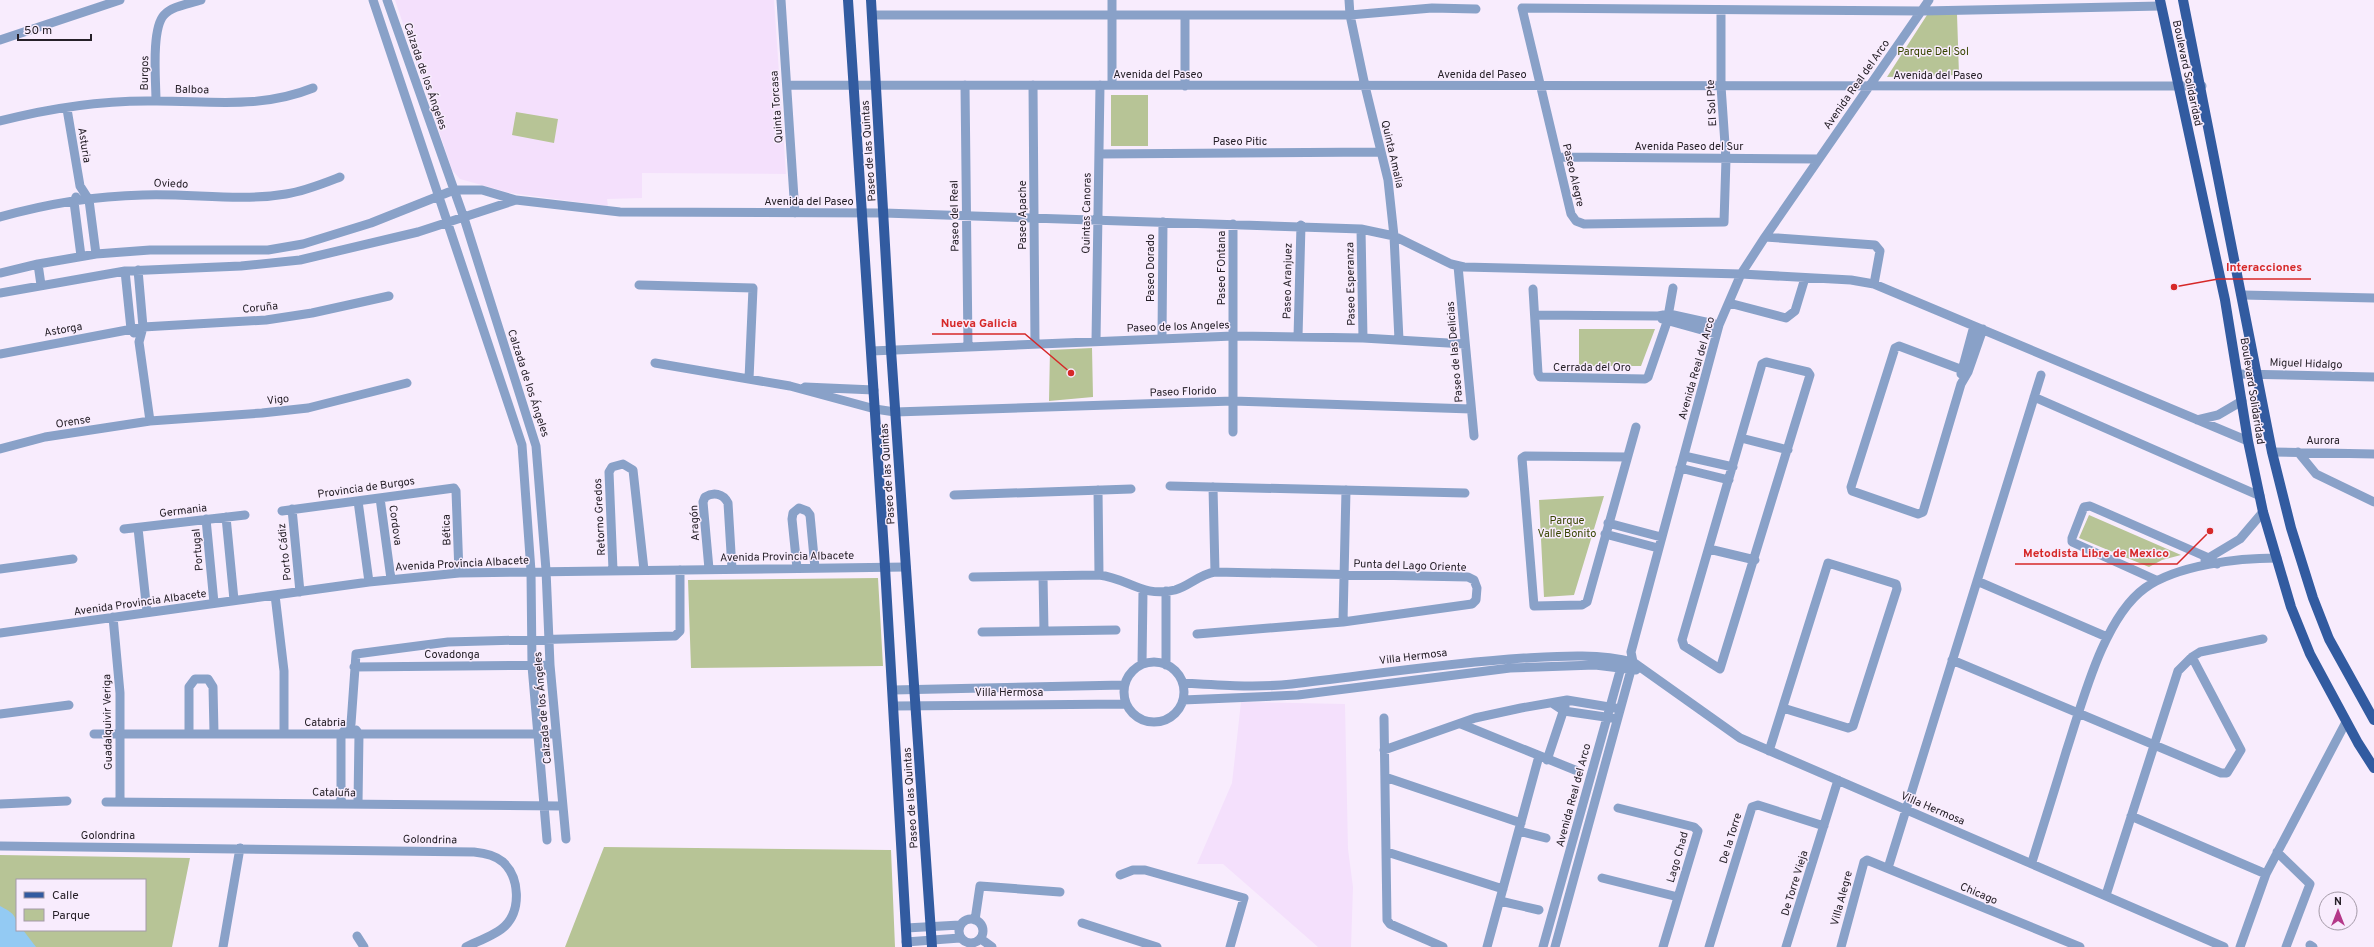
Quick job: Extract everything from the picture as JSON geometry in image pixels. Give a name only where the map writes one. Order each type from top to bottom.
[{"type":"main road","name":"Paseo de las Quintas","points":[[848,0],[886,567],[906,945]]},
{"type":"main road","name":"Paseo de las Quintas","points":[[871,0],[895,412],[932,944]]},
{"type":"main road","name":"Boulevard Solidaridad","points":[[2183,0],[2202,86],[2272,452],[2291,528],[2313,598],[2329,639],[2374,720]]},
{"type":"main road","name":"Boulevard Solidaridad","points":[[2161,3],[2177,86],[2225,300],[2248,441],[2263,512],[2276,558],[2302,637],[2346,722],[2374,768]]},
{"type":"street","points":[[0,40],[120,0]]},
{"type":"street","name":"Burgos","points":[[156,101],[157,33],[159,21],[164,14],[201,0]]},
{"type":"street","points":[[373,0],[448,223]]},
{"type":"street","name":"Calzada de los Ángeles","points":[[387,0],[464,218],[535,440],[546,570],[548,640],[566,839]]},
{"type":"street","name":"Quinta Torcasa","points":[[780,0],[795,213]]},
{"type":"street","points":[[1112,0],[1112,85]]},
{"type":"street","name":"Quinta Amalia","points":[[1349,0],[1350,15],[1365,86],[1388,180],[1394,236],[1399,340]]},
{"type":"street","name":"Avenida Real del Arco","points":[[1555,947],[1621,709],[1632,666],[1631,652],[1719,325],[1741,274],[1765,237],[1923,11],[1929,0]]},
{"type":"street","points":[[1721,10],[1923,11],[2161,3]]},
{"type":"street","points":[[872,15],[1350,15],[1432,8],[1476,9]]},
{"type":"street","name":"Paseo Alegre","points":[[1721,10],[1522,8],[1571,214],[1580,223],[1723,222],[1725,219]]},
{"type":"street","name":"El Sol Pte","points":[[1721,10],[1721,86],[1726,159],[1725,219]]},
{"type":"street","points":[[1186,15],[1186,86]]},
{"type":"street","name":"Avenida del Paseo","points":[[786,85],[1869,87],[2202,86]]},
{"type":"street","name":"Paseo del Real","points":[[965,85],[968,347]]},
{"type":"street","name":"Paseo Apache","points":[[1033,85],[1034,344]]},
{"type":"street","name":"Quintas Canoras","points":[[1096,341],[1100,85]]},
{"type":"street","name":"Balboa","points":[[0,121],[67,109],[156,101],[254,103],[292,97],[314,88]]},
{"type":"street","name":"Asturia","points":[[67,109],[80,186],[89,200],[96,254]]},
{"type":"street","name":"Paseo Pitic","points":[[1099,154],[1380,152]]},
{"type":"street","name":"Avenida Paseo del Sur","points":[[1558,157],[1819,159]]},
{"type":"street","name":"Oviedo","points":[[0,216],[74,202],[142,194],[249,197],[285,194],[309,189],[340,176]]},
{"type":"street","points":[[80,186],[74,202],[82,256]]},
{"type":"street","points":[[0,273],[38,264],[96,254],[171,250],[268,250],[303,244],[371,223],[454,190],[482,190],[516,200]]},
{"type":"street","name":"Avenida del Paseo","points":[[0,293],[125,271],[241,266],[300,260],[398,237],[464,218],[516,200],[620,212],[884,213],[1361,228],[1394,236],[1458,266],[1741,274],[1874,284],[2248,441]]},
{"type":"street","name":"Paseo Dorado","points":[[1162,338],[1163,222]]},
{"type":"street","name":"Calzada de los Ángeles","points":[[448,223],[522,445],[531,571],[532,666],[537,734],[548,840]]},
{"type":"street","name":"Paseo FOntana","points":[[1233,224],[1233,432]]},
{"type":"street","name":"Paseo Aranjuez","points":[[1298,337],[1301,225]]},
{"type":"street","name":"Paseo Esperanza","points":[[1361,228],[1363,338]]},
{"type":"street","points":[[1765,237],[1875,245],[1880,251],[1874,284]]},
{"type":"street","points":[[171,250],[171,268]]},
{"type":"street","points":[[38,264],[41,285]]},
{"type":"street","name":"Paseo de las Delicias","points":[[1458,266],[1474,436]]},
{"type":"street","points":[[138,270],[143,327],[139,342],[150,421]]},
{"type":"street","points":[[125,271],[131,329],[139,342]]},
{"type":"street","points":[[1729,303],[1786,318],[1795,311],[1805,278]]},
{"type":"street","points":[[638,285],[753,288],[748,379]]},
{"type":"street","name":"Cerrada del Oro","points":[[1533,289],[1538,373],[1540,377],[1645,379],[1648,377],[1668,318],[1673,288]]},
{"type":"street","points":[[2242,295],[2374,298]]},
{"type":"street","name":"Coruña","points":[[131,329],[266,320],[312,313],[389,296]]},
{"type":"street","points":[[1535,315],[1658,316],[1719,325]]},
{"type":"street","points":[[1668,318],[1716,334]]},
{"type":"street","points":[[1965,370],[1899,346],[1895,348],[1851,488],[1852,492],[1918,514],[1923,512],[1978,328]]},
{"type":"street","name":"Astorga","points":[[0,354],[131,329]]},
{"type":"street","name":"Paseo de los Angeles","points":[[871,351],[1233,336],[1363,338],[1465,344]]},
{"type":"street","points":[[656,363],[790,386],[874,390]]},
{"type":"street","points":[[1763,363],[1808,372],[1810,375],[1788,450],[1720,669],[1682,643],[1763,363]]},
{"type":"street","name":"Miguel Hidalgo","points":[[2238,374],[2374,377]]},
{"type":"street","points":[[1888,868],[2041,375]]},
{"type":"street","name":"Vigo","points":[[150,421],[294,410],[407,383]]},
{"type":"street","name":"Paseo Florido","points":[[790,386],[875,409],[895,412],[1233,401],[1471,409]]},
{"type":"street","points":[[2034,397],[2260,496]]},
{"type":"street","points":[[2196,420],[2218,415],[2242,401]]},
{"type":"street","name":"Orense","points":[[0,449],[45,437],[150,421]]},
{"type":"street","points":[[1627,457],[1524,456],[1522,458],[1533,605],[1536,607],[1585,604],[1588,600],[1608,523],[1636,427]]},
{"type":"street","points":[[1741,438],[1788,450]]},
{"type":"street","name":"Aurora","points":[[2272,452],[2374,454]]},
{"type":"street","points":[[2298,452],[2316,474],[2374,502]]},
{"type":"street","points":[[1684,456],[1733,467]]},
{"type":"street","name":"Retorno Gredos","points":[[613,570],[608,472],[612,467],[623,464],[633,470],[644,570]]},
{"type":"street","points":[[1680,468],[1729,480]]},
{"type":"street","points":[[1170,486],[1465,493]]},
{"type":"street","points":[[1213,487],[1215,572]]},
{"type":"street","name":"Provincia de Burgos","points":[[282,511],[453,488]]},
{"type":"street","name":"Bética","points":[[453,488],[456,490],[459,573]]},
{"type":"street","points":[[954,495],[1132,489]]},
{"type":"street","points":[[1098,490],[1099,575]]},
{"type":"street","points":[[1343,622],[1346,490]]},
{"type":"street","name":"Aragón","points":[[709,569],[703,502],[705,497],[715,494],[722,495],[728,503],[732,569]]},
{"type":"street","name":"Cordova","points":[[380,498],[391,579]]},
{"type":"street","points":[[358,501],[369,582]]},
{"type":"street","points":[[2156,580],[2072,542],[2072,538],[2084,507],[2090,506],[2209,558],[2217,564]]},
{"type":"street","points":[[797,568],[792,519],[793,513],[799,508],[807,511],[810,515],[815,568]]},
{"type":"street","name":"Porto Cádiz","points":[[292,510],[300,592]]},
{"type":"street","points":[[2032,862],[2079,713],[2107,637],[2114,624],[2136,595],[2156,580],[2191,568],[2240,539],[2263,512]]},
{"type":"street","name":"Germania","points":[[124,529],[245,515]]},
{"type":"street","points":[[226,517],[234,600]]},
{"type":"street","name":"Portugal","points":[[206,519],[214,603]]},
{"type":"street","points":[[1608,523],[1661,537]]},
{"type":"street","points":[[138,528],[147,612]]},
{"type":"street","points":[[1605,534],[1658,548]]},
{"type":"street","points":[[1709,549],[1755,560]]},
{"type":"street","points":[[2191,568],[2245,559],[2276,558]]},
{"type":"street","points":[[0,569],[73,559]]},
{"type":"street","points":[[1769,751],[1828,563],[1896,584],[1897,589],[1853,726],[1848,728],[1783,708]]},
{"type":"street","name":"Avenida Provincia Albacete","points":[[0,633],[391,579],[459,573],[546,570],[906,567]]},
{"type":"street","points":[[341,804],[342,734],[351,724],[355,655],[434,643],[677,635],[680,631],[680,570]]},
{"type":"street","name":"Punta del Lago Oriente","points":[[1143,591],[1176,590],[1201,576],[1215,572],[1468,577],[1474,580],[1478,595],[1472,604],[1343,622],[1196,634]]},
{"type":"street","points":[[973,577],[1099,575],[1116,578],[1143,591],[1142,664]]},
{"type":"street","points":[[1043,576],[1044,631]]},
{"type":"street","points":[[1977,581],[2107,637]]},
{"type":"street","points":[[1166,591],[1166,665]]},
{"type":"street","points":[[275,595],[283,666],[284,734]]},
{"type":"street","name":"Guadalquivir Veriga","points":[[113,618],[120,694],[120,802]]},
{"type":"street","points":[[982,632],[1116,630]]},
{"type":"street","points":[[2106,895],[2178,671],[2192,657],[2208,649],[2263,639]]},
{"type":"street","points":[[1622,664],[1631,652]]},
{"type":"street","name":"Villa Hermosa","points":[[1182,683],[1240,686],[1290,684],[1480,661],[1578,657],[1632,666],[1643,670],[1728,731],[1769,751],[2032,862],[2224,947]]},
{"type":"street","points":[[1952,660],[2223,774],[2227,773],[2240,754],[2192,657]]},
{"type":"street","points":[[1154,662],[1166,665],[1176,672],[1182,683],[1183,700],[1171,717],[1152,723],[1139,719],[1125,704],[1124,685],[1130,673],[1142,664],[1154,662]]},
{"type":"street","name":"Avenida Real del Arco","points":[[1543,947],[1571,852],[1606,717],[1622,664]]},
{"type":"street","name":"Villa Hermosa","points":[[1183,700],[1298,695],[1510,668],[1622,664]]},
{"type":"street","name":"Covadonga","points":[[354,667],[550,665]]},
{"type":"street","points":[[189,733],[189,687],[195,679],[202,677],[208,679],[213,687],[214,733]]},
{"type":"street","name":"Villa Hermosa","points":[[893,690],[914,691],[1124,685]]},
{"type":"street","points":[[1487,947],[1520,827],[1543,758],[1567,700]]},
{"type":"street","points":[[1384,750],[1494,713],[1567,700],[1621,709]]},
{"type":"street","points":[[1552,703],[1564,710],[1618,719]]},
{"type":"street","name":"Villa Hermosa","points":[[894,706],[1125,704]]},
{"type":"street","points":[[0,714],[69,705]]},
{"type":"street","points":[[1384,718],[1387,920],[1390,924],[1443,947]]},
{"type":"street","points":[[2240,947],[2266,874],[2346,722]]},
{"type":"street","points":[[351,724],[359,734],[358,804]]},
{"type":"street","points":[[1461,724],[1575,770]]},
{"type":"street","name":"Catabria","points":[[94,734],[556,734]]},
{"type":"street","points":[[1385,777],[1546,838]]},
{"type":"street","name":"De Torre Vieja","points":[[1786,947],[1838,780]]},
{"type":"street","points":[[0,804],[67,801]]},
{"type":"street","name":"Cataluña","points":[[106,802],[562,806]]},
{"type":"street","name":"De la Torre","points":[[1709,947],[1752,807],[1758,805],[1824,826]]},
{"type":"street","name":"Lago Chad","points":[[1618,808],[1697,829],[1698,833],[1663,947]]},
{"type":"street","points":[[2131,816],[2266,874]]},
{"type":"street","name":"Golondrina","points":[[0,846],[240,848],[474,852],[490,854],[503,862],[512,876],[517,898],[516,911],[504,927],[466,947]]},
{"type":"street","points":[[222,947],[240,848]]},
{"type":"street","points":[[1387,852],[1503,890]]},
{"type":"street","points":[[1571,852],[1581,855]]},
{"type":"street","points":[[2277,852],[2310,884],[2286,947]]},
{"type":"street","name":"Chicago","points":[[1869,860],[2080,947]]},
{"type":"street","name":"Villa Alegre","points":[[1841,947],[1864,862],[1869,860]]},
{"type":"street","points":[[1120,875],[1133,870],[1145,870],[1244,898],[1230,947]]},
{"type":"street","points":[[1602,878],[1678,897]]},
{"type":"street","points":[[975,920],[980,886],[1060,892]]},
{"type":"street","points":[[1500,901],[1539,910]]},
{"type":"street","points":[[906,928],[960,925],[967,920],[975,920],[983,928],[981,939],[973,944],[964,942],[960,938],[960,925]]},
{"type":"street","points":[[1082,923],[1157,947]]},
{"type":"street","points":[[357,936],[364,947]]},
{"type":"street","points":[[906,945],[932,944],[960,938]]},
{"type":"street","points":[[981,939],[992,947]]},
{"type":"shaded area","points":[[395,0],[774,0],[786,174],[642,173],[642,198],[607,199],[608,206],[510,193],[460,179],[452,170]]},
{"type":"shaded area","points":[[1241,702],[1345,704],[1348,849],[1353,887],[1351,947],[1318,947],[1223,864],[1197,864],[1232,783]]},
{"type":"green space","name":"Parque Del Sol","points":[[1957,14],[1959,75],[1887,77],[1927,15]]},
{"type":"green space","points":[[1111,95],[1148,95],[1148,146],[1111,146]]},
{"type":"green space","points":[[516,112],[558,119],[554,143],[512,135]]},
{"type":"green space","points":[[1579,329],[1655,329],[1641,366],[1579,366]]},
{"type":"green space","points":[[1092,348],[1093,397],[1049,401],[1050,350]]},
{"type":"green space","name":"Parque Valle Bonito","points":[[1604,496],[1574,595],[1544,597],[1539,500]]},
{"type":"green space","points":[[2089,515],[2181,555],[2162,560],[2149,567],[2079,538]]},
{"type":"green space","points":[[878,578],[883,666],[691,668],[688,580]]},
{"type":"green space","points":[[604,847],[891,850],[895,947],[565,947]]},
{"type":"green space","points":[[0,855],[190,858],[172,947],[0,947]]},
{"type":"water","points":[[0,906],[15,918],[16,931],[24,931],[36,947],[0,947]]},
{"type":"place","name":"Interacciones","points":[[2174,287]]},
{"type":"place","name":"Nueva Galicia","points":[[1071,373]]},
{"type":"place","name":"Metodista Libre de Mexico","points":[[2210,531]]}]
